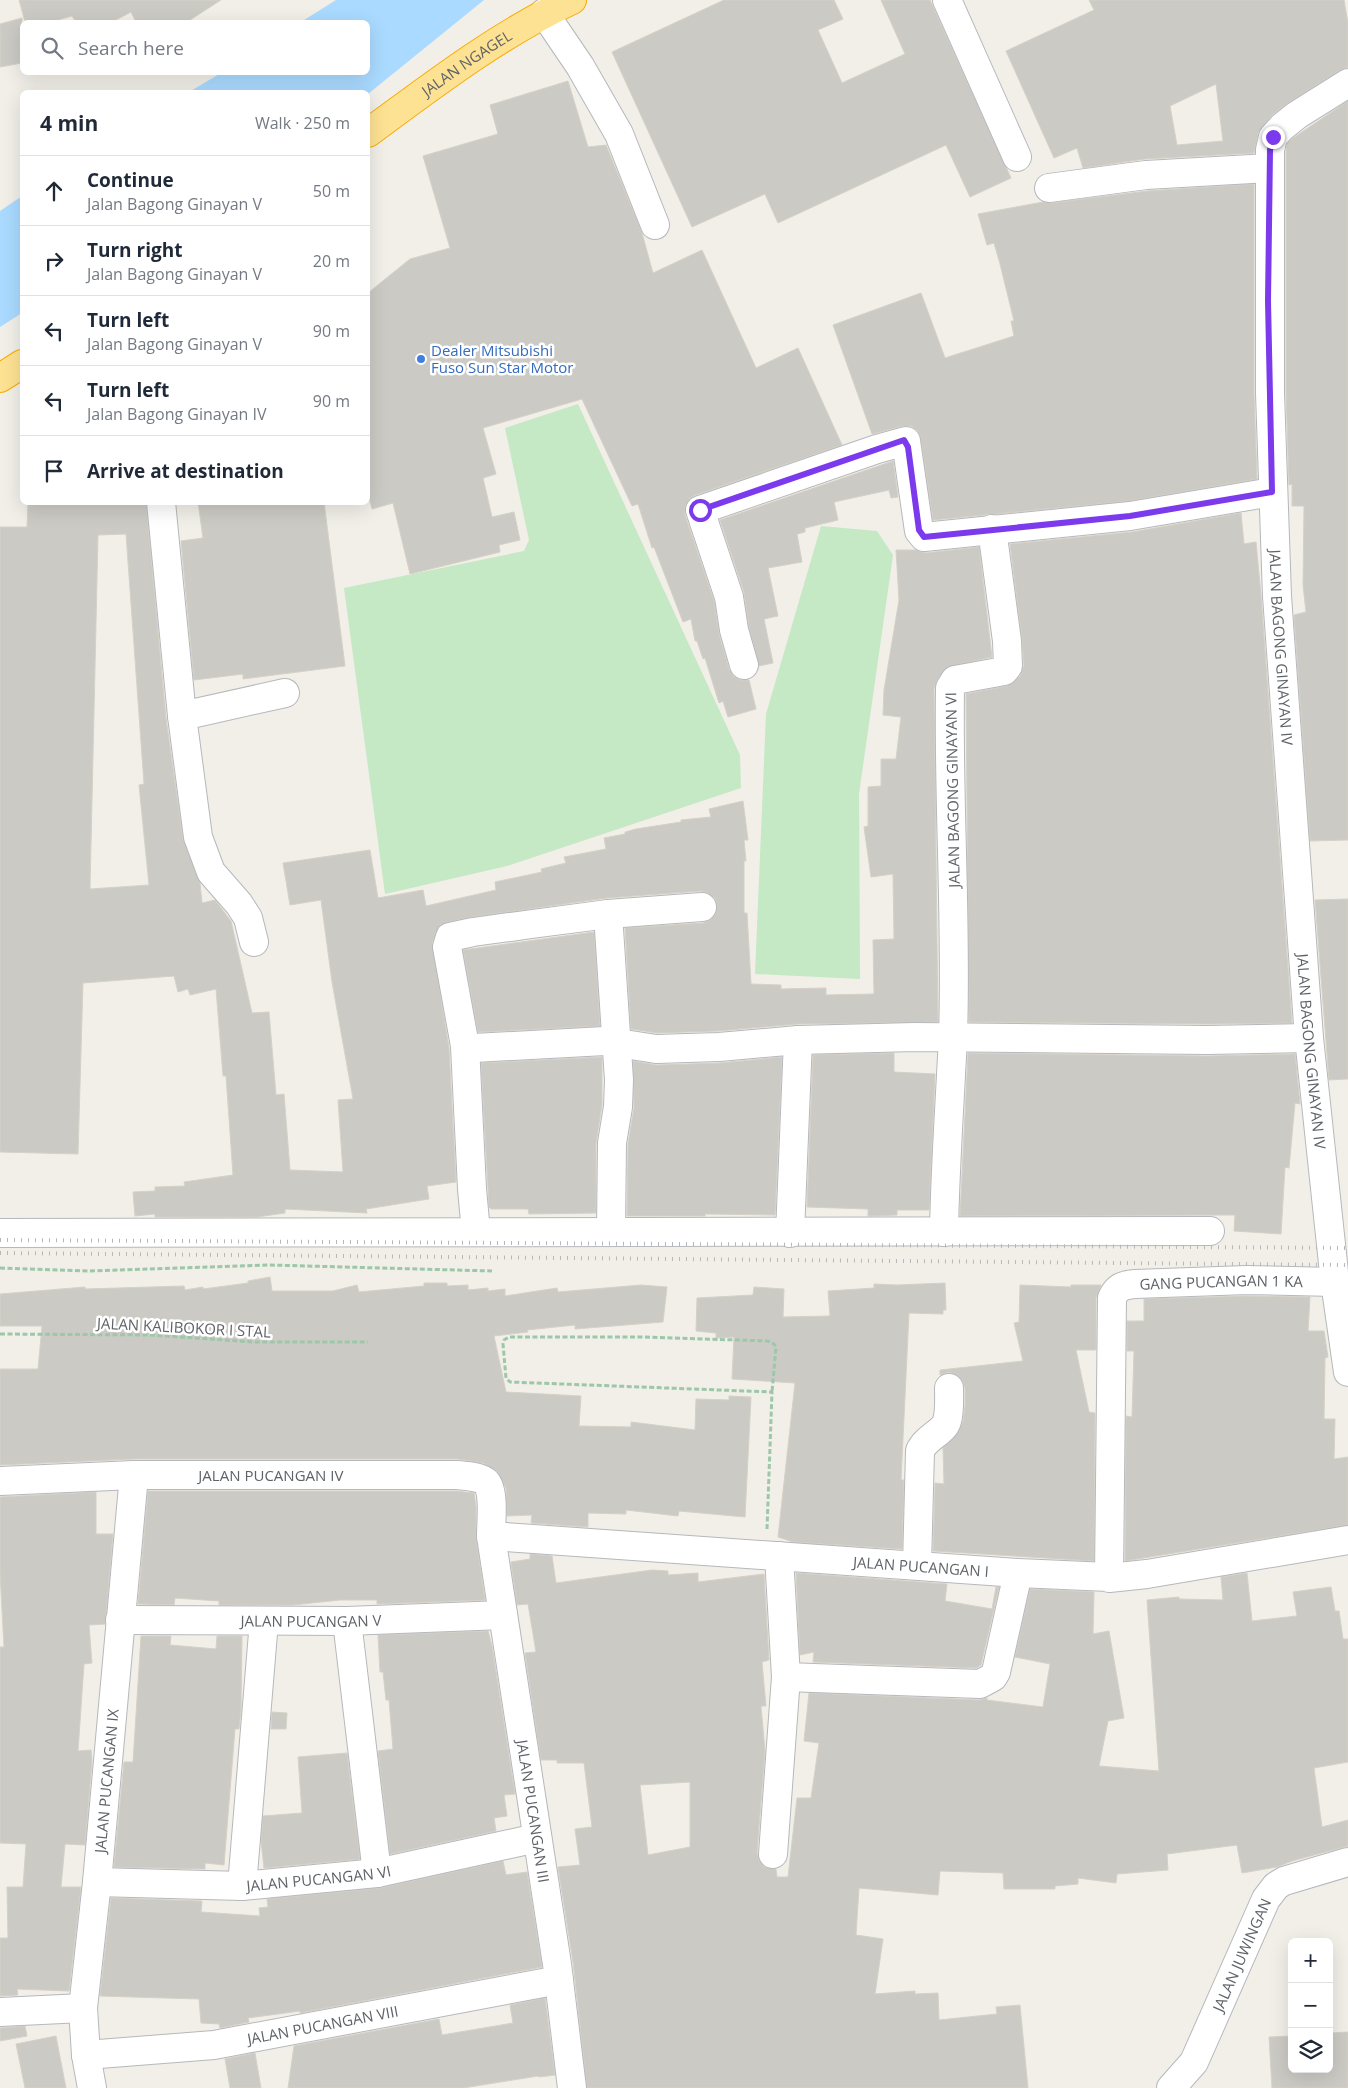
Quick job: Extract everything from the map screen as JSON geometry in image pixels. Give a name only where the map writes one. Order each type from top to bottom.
[{"type":"highway","name":"JALAN NGAGEL","points":[[370,132],[456,68],[501,38],[544,13],[572,0]]},
{"type":"highway","points":[[0,378],[20,365]]},
{"type":"street","points":[[947,0],[1017,157]]},
{"type":"street","points":[[544,13],[590,82],[619,134],[655,225]]},
{"type":"street","name":"JALAN BAGONG GINAYAN IV","points":[[1335,1282],[1332,1248],[1336,1170],[1309,1038],[1277,596],[1272,492],[1268,301],[1269,168],[1273,137],[1297,115],[1348,83]]},
{"type":"street","points":[[1049,188],[1146,175],[1269,168]]},
{"type":"street","points":[[744,665],[734,630],[729,597],[700,510],[904,440],[908,447],[919,530],[923,537],[992,529],[1037,527],[1130,516],[1272,492]]},
{"type":"street","points":[[161,505],[182,716],[198,837],[211,872],[239,904],[248,918],[254,942]]},
{"type":"street","name":"JALAN BAGONG GINAYAN VI","points":[[944,1232],[945,1166],[953,1037],[954,900],[950,688],[955,680],[1001,672],[1008,666],[1007,641],[992,529]]},
{"type":"street","points":[[182,716],[285,693]]},
{"type":"street","points":[[476,1232],[465,1046],[447,947],[450,937],[473,932],[608,914],[702,907]]},
{"type":"street","points":[[608,914],[618,1042],[618,1098],[612,1143],[611,1230]]},
{"type":"street","points":[[465,1046],[474,1048],[605,1041],[656,1049],[719,1047],[798,1040],[953,1037],[1207,1040],[1309,1038]]},
{"type":"street","points":[[790,1233],[798,1040]]},
{"type":"street","points":[[0,1233],[611,1230],[790,1233],[1210,1231]]},
{"type":"street","name":"GANG PUCANGAN 1 KA","points":[[1109,1577],[1112,1298],[1116,1290],[1123,1285],[1134,1284],[1247,1280],[1335,1282]]},
{"type":"street","points":[[1335,1282],[1345,1324],[1348,1372]]},
{"type":"street","points":[[917,1565],[920,1451],[925,1442],[944,1427],[947,1422],[949,1388]]},
{"type":"street","name":"JALAN PUCANGAN IV","points":[[0,1481],[134,1474],[473,1476],[485,1481],[491,1490],[491,1536]]},
{"type":"street","name":"JALAN PUCANGAN IX","points":[[92,2088],[86,2055],[83,2008],[97,1882],[134,1474]]},
{"type":"street","name":"JALAN PUCANGAN I","points":[[491,1536],[1109,1578],[1147,1574],[1348,1540]]},
{"type":"street","name":"JALAN PUCANGAN III","points":[[491,1536],[558,1980],[572,2088]]},
{"type":"street","points":[[772,1555],[786,1677],[774,1854]]},
{"type":"street","points":[[786,1677],[980,1684],[993,1677],[996,1672],[1018,1573]]},
{"type":"street","name":"JALAN PUCANGAN V","points":[[120,1620],[347,1621],[503,1615]]},
{"type":"street","points":[[242,1886],[264,1621]]},
{"type":"street","points":[[347,1621],[377,1873]]},
{"type":"street","name":"JALAN PUCANGAN VI","points":[[97,1882],[242,1886],[377,1873],[537,1838]]},
{"type":"street","name":"JALAN JUWINGAN","points":[[1171,2088],[1194,2062],[1266,1899],[1276,1886],[1284,1881],[1348,1862]]},
{"type":"street","name":"JALAN PUCANGAN VIII","points":[[86,2055],[214,2045],[558,1980]]},
{"type":"street","points":[[0,2012],[83,2008]]},
{"type":"path","points":[[0,1268],[90,1271],[270,1265],[492,1271]]},
{"type":"path","name":"JALAN KALIBOKOR I STAL","points":[[0,1334],[152,1334],[253,1342],[368,1342]]},
{"type":"path","points":[[772,1392],[510,1382],[506,1378],[503,1344],[504,1340],[518,1337],[642,1337],[768,1341],[774,1344],[776,1347],[772,1392],[772,1555]]},
{"type":"green space","points":[[578,404],[740,755],[741,788],[507,866],[385,894],[344,588],[524,551],[529,540],[505,428]]},
{"type":"green space","points":[[821,526],[877,531],[893,555],[859,794],[860,979],[755,974],[766,714]]},
{"type":"water","points":[[336,0],[484,0],[370,92],[370,90],[192,90],[218,75],[370,75],[370,20],[304,20]]},
{"type":"water","points":[[20,197],[20,314],[0,327],[0,211]]},
{"type":"building","points":[[19,0],[221,0],[190,20],[135,20],[131,12],[116,20],[75,20],[72,16],[58,20],[24,20]]},
{"type":"building","points":[[724,0],[834,0],[843,19],[818,30],[842,83],[905,54],[881,0],[930,0],[1011,178],[970,197],[946,145],[778,223],[765,194],[692,227],[612,52]]},
{"type":"building","points":[[1089,0],[1344,0],[1348,23],[1348,67],[1340,70],[1289,102],[1272,115],[1258,133],[1254,153],[1145,159],[1083,168],[1077,148],[1054,158],[1006,51],[1094,10]],"holes":[[[1216,84],[1223,141],[1177,145],[1170,106]]]},
{"type":"building","points":[[22,18],[20,20],[20,63],[0,67],[0,24]]},
{"type":"building","points":[[568,81],[588,147],[606,145],[642,233],[653,273],[702,250],[756,368],[798,348],[842,445],[695,495],[689,499],[685,506],[685,515],[714,601],[719,634],[729,669],[733,676],[740,680],[749,680],[756,709],[728,717],[723,701],[719,703],[705,658],[703,659],[697,641],[695,641],[691,619],[683,622],[654,547],[652,548],[638,504],[632,506],[582,399],[483,428],[496,474],[483,478],[492,517],[514,512],[520,540],[499,545],[500,552],[410,574],[393,503],[372,509],[370,501],[370,291],[410,259],[450,248],[423,156],[498,134],[490,105]]},
{"type":"building","points":[[1348,101],[1348,840],[1310,841],[1294,615],[1306,612],[1303,585],[1304,506],[1292,506],[1292,484],[1289,485],[1286,393],[1286,152],[1287,144],[1293,138]]},
{"type":"building","points":[[1254,184],[1254,393],[1257,479],[1128,501],[933,520],[921,439],[918,431],[911,426],[902,426],[872,434],[833,325],[921,293],[945,358],[1014,336],[1011,321],[1014,321],[994,243],[987,245],[978,214],[1043,202],[1051,203],[1147,191]]},
{"type":"building","points":[[893,461],[898,497],[891,498],[889,490],[834,502],[838,520],[805,528],[805,532],[797,534],[802,562],[768,568],[778,616],[764,619],[773,663],[759,666],[749,627],[744,592],[720,520]]},
{"type":"building","points":[[28,505],[146,505],[166,718],[183,839],[200,883],[202,903],[215,900],[231,921],[252,1013],[269,1012],[276,1095],[284,1094],[290,1170],[343,1172],[338,1100],[353,1099],[332,982],[321,900],[290,905],[283,863],[370,850],[378,898],[423,890],[426,906],[496,890],[495,882],[542,872],[541,869],[566,863],[564,857],[606,849],[604,838],[625,834],[625,832],[636,829],[681,822],[681,820],[711,817],[709,809],[743,801],[748,840],[744,840],[746,861],[744,861],[744,913],[747,913],[751,984],[781,985],[781,989],[826,988],[826,995],[874,994],[873,940],[894,939],[893,874],[871,877],[864,827],[868,826],[868,787],[881,786],[881,759],[896,759],[901,717],[883,715],[884,690],[899,600],[896,550],[916,550],[926,553],[979,547],[992,657],[947,667],[937,680],[934,688],[938,1022],[798,1024],[718,1031],[657,1033],[631,1029],[625,928],[703,923],[710,920],[716,913],[717,905],[715,898],[701,891],[607,898],[471,917],[440,925],[432,943],[449,1048],[456,1182],[427,1186],[429,1199],[366,1209],[367,1213],[285,1209],[285,1213],[257,1217],[155,1217],[155,1214],[135,1216],[133,1192],[155,1191],[155,1187],[185,1186],[184,1182],[233,1175],[226,1076],[223,1076],[216,989],[190,995],[188,989],[178,992],[174,976],[83,983],[78,1154],[0,1152],[0,527],[27,527]],"holes":[[[126,534],[144,784],[139,785],[149,885],[90,889],[98,535]]]},
{"type":"building","points":[[198,505],[324,505],[345,666],[243,679],[243,674],[194,680],[181,541],[203,538]]},
{"type":"building","points":[[1241,513],[1244,544],[1256,542],[1292,1023],[969,1022],[966,694],[1007,686],[1020,676],[1024,666],[1010,544],[1132,532]]},
{"type":"building","points":[[1348,899],[1348,1079],[1329,1080],[1315,900]]},
{"type":"building","points":[[594,932],[600,1026],[478,1032],[463,950]]},
{"type":"building","points":[[894,1053],[894,1072],[935,1074],[929,1210],[897,1210],[897,1215],[868,1216],[868,1209],[807,1207],[813,1055]]},
{"type":"building","points":[[968,1053],[1207,1056],[1295,1054],[1300,1104],[1295,1103],[1289,1168],[1285,1167],[1281,1234],[1234,1231],[1235,1215],[960,1216]]},
{"type":"building","points":[[602,1057],[602,1105],[596,1143],[596,1213],[529,1214],[528,1209],[491,1209],[489,1207],[481,1063]]},
{"type":"building","points":[[782,1057],[775,1215],[627,1216],[628,1144],[634,1108],[633,1061],[656,1065],[720,1063]]},
{"type":"building","points":[[270,1277],[272,1291],[333,1291],[357,1285],[359,1292],[424,1286],[424,1283],[447,1283],[447,1286],[468,1285],[468,1290],[488,1288],[488,1291],[505,1289],[505,1296],[557,1288],[558,1292],[641,1285],[667,1287],[663,1322],[575,1329],[575,1325],[527,1330],[528,1332],[494,1336],[506,1392],[581,1396],[579,1426],[631,1427],[631,1422],[695,1430],[696,1399],[729,1400],[729,1396],[751,1397],[745,1517],[679,1511],[678,1516],[626,1510],[626,1514],[588,1513],[588,1527],[531,1523],[532,1515],[507,1516],[506,1488],[497,1471],[483,1463],[458,1459],[134,1459],[0,1465],[0,1369],[38,1369],[42,1326],[0,1326],[0,1294],[85,1287],[85,1289],[184,1286],[185,1290],[203,1287],[203,1289],[248,1283],[248,1281]]},
{"type":"building","points":[[945,1283],[946,1310],[943,1310],[943,1314],[909,1313],[901,1480],[904,1480],[902,1549],[793,1542],[778,1537],[795,1383],[732,1379],[734,1337],[716,1338],[716,1333],[696,1331],[697,1298],[753,1295],[754,1287],[784,1289],[783,1317],[830,1316],[828,1291],[874,1288],[874,1284]]},
{"type":"building","points":[[1020,1285],[1071,1287],[1071,1285],[1101,1285],[1096,1298],[1096,1350],[1076,1350],[1089,1412],[1095,1413],[1094,1561],[933,1551],[935,1483],[944,1484],[943,1448],[959,1431],[963,1421],[965,1405],[965,1388],[962,1380],[957,1375],[949,1372],[940,1375],[940,1370],[1023,1361],[1014,1323],[1019,1322]]},
{"type":"building","points":[[1247,1296],[1310,1297],[1308,1331],[1324,1331],[1328,1357],[1325,1358],[1324,1419],[1335,1419],[1334,1459],[1348,1457],[1348,1525],[1125,1561],[1126,1416],[1132,1417],[1134,1351],[1127,1351],[1127,1321],[1144,1321],[1144,1299]]},
{"type":"building","points":[[148,1491],[456,1491],[474,1493],[476,1538],[485,1600],[377,1604],[377,1600],[340,1600],[293,1605],[219,1605],[219,1601],[175,1598],[174,1605],[138,1604]]},
{"type":"building","points":[[96,1492],[96,1534],[113,1534],[105,1624],[89,1625],[92,1663],[84,1664],[78,1751],[91,1750],[92,1761],[85,1845],[65,1844],[61,1887],[81,1887],[69,1991],[17,1989],[18,1995],[0,1996],[0,1938],[8,1938],[7,1887],[23,1887],[26,1844],[0,1843],[0,1647],[4,1647],[0,1573],[0,1497]]},
{"type":"building","points":[[530,1554],[552,1556],[556,1583],[652,1570],[668,1571],[668,1575],[698,1573],[698,1582],[764,1574],[769,1660],[762,1662],[766,1706],[761,1706],[765,1751],[757,1853],[764,1867],[776,1869],[777,1877],[788,1877],[797,1798],[811,1798],[819,1743],[804,1741],[809,1693],[979,1700],[987,1698],[987,1700],[1043,1707],[1050,1664],[1015,1657],[1030,1589],[1094,1592],[1093,1634],[1109,1631],[1124,1718],[1108,1721],[1099,1766],[1159,1771],[1147,1600],[1179,1597],[1179,1599],[1223,1600],[1221,1577],[1247,1573],[1252,1621],[1297,1616],[1293,1592],[1331,1587],[1335,1611],[1339,1611],[1343,1639],[1348,1639],[1348,1762],[1314,1768],[1322,1827],[1348,1820],[1348,1846],[1277,1867],[1242,1873],[1237,1845],[1167,1854],[1168,1870],[1117,1874],[1116,1883],[1078,1878],[1078,1884],[1055,1886],[1055,1889],[1004,1889],[1003,1873],[940,1871],[938,1895],[859,1888],[856,1935],[883,1939],[875,1994],[915,1991],[915,1994],[938,1993],[939,2020],[997,2014],[996,2007],[1020,2005],[1028,2088],[587,2088],[573,1962],[558,1867],[580,1865],[575,1829],[592,1827],[584,1763],[557,1763],[557,1760],[541,1760],[525,1653],[536,1652],[528,1604],[517,1605],[511,1562],[530,1559]],"holes":[[[690,1782],[690,1847],[648,1855],[640,1785]]]},
{"type":"building","points":[[796,1573],[947,1584],[945,1601],[992,1609],[996,1587],[999,1587],[981,1665],[976,1668],[813,1662],[814,1652],[800,1655]]},
{"type":"building","points":[[488,1631],[515,1794],[504,1795],[507,1816],[494,1818],[496,1831],[390,1854],[378,1751],[393,1749],[389,1700],[386,1700],[383,1672],[380,1672],[378,1635]]},
{"type":"building","points":[[141,1636],[171,1636],[170,1645],[216,1649],[217,1636],[242,1636],[241,1709],[239,1729],[235,1729],[224,1865],[205,1863],[205,1869],[114,1867],[124,1762],[133,1762]]},
{"type":"building","points":[[272,1712],[287,1713],[286,1729],[271,1729]]},
{"type":"building","points":[[347,1753],[360,1859],[264,1868],[261,1841],[263,1816],[302,1813],[298,1757]]},
{"type":"building","points":[[503,1861],[506,1875],[527,1872],[542,1967],[300,2013],[300,2011],[248,2018],[249,2022],[220,2028],[219,2024],[201,2023],[199,1999],[100,1996],[111,1898],[202,1901],[201,1912],[260,1916],[259,1908],[268,1907],[267,1899],[380,1888]]},
{"type":"building","points":[[545,1998],[555,2075],[463,2088],[288,2088],[294,2046],[439,2019],[442,2035],[513,2023],[510,2005]]},
{"type":"building","points":[[25,2026],[27,2036],[0,2041],[0,2028]]},
{"type":"building","points":[[1348,2032],[1348,2088],[1272,2088],[1269,2037],[1288,2036],[1288,2073],[1333,2073],[1333,2033]]},
{"type":"building","points":[[56,2036],[66,2088],[25,2088],[16,2044]]},
{"type":"building","points":[[255,2053],[261,2088],[230,2088],[225,2059]]},
{"type":"railway","points":[[0,1240],[1348,1248]]},
{"type":"railway","points":[[0,1253],[1348,1265]]},
{"type":"place","name":"Dealer Mitsubishi Fuso Sun Star Motor","points":[[421,359]]},
{"type":"route","points":[[700,510],[904,440],[906,440],[908,447],[919,530],[923,537],[992,529],[1037,527],[1130,516],[1272,492],[1268,301],[1270,150],[1273,137]]}]
